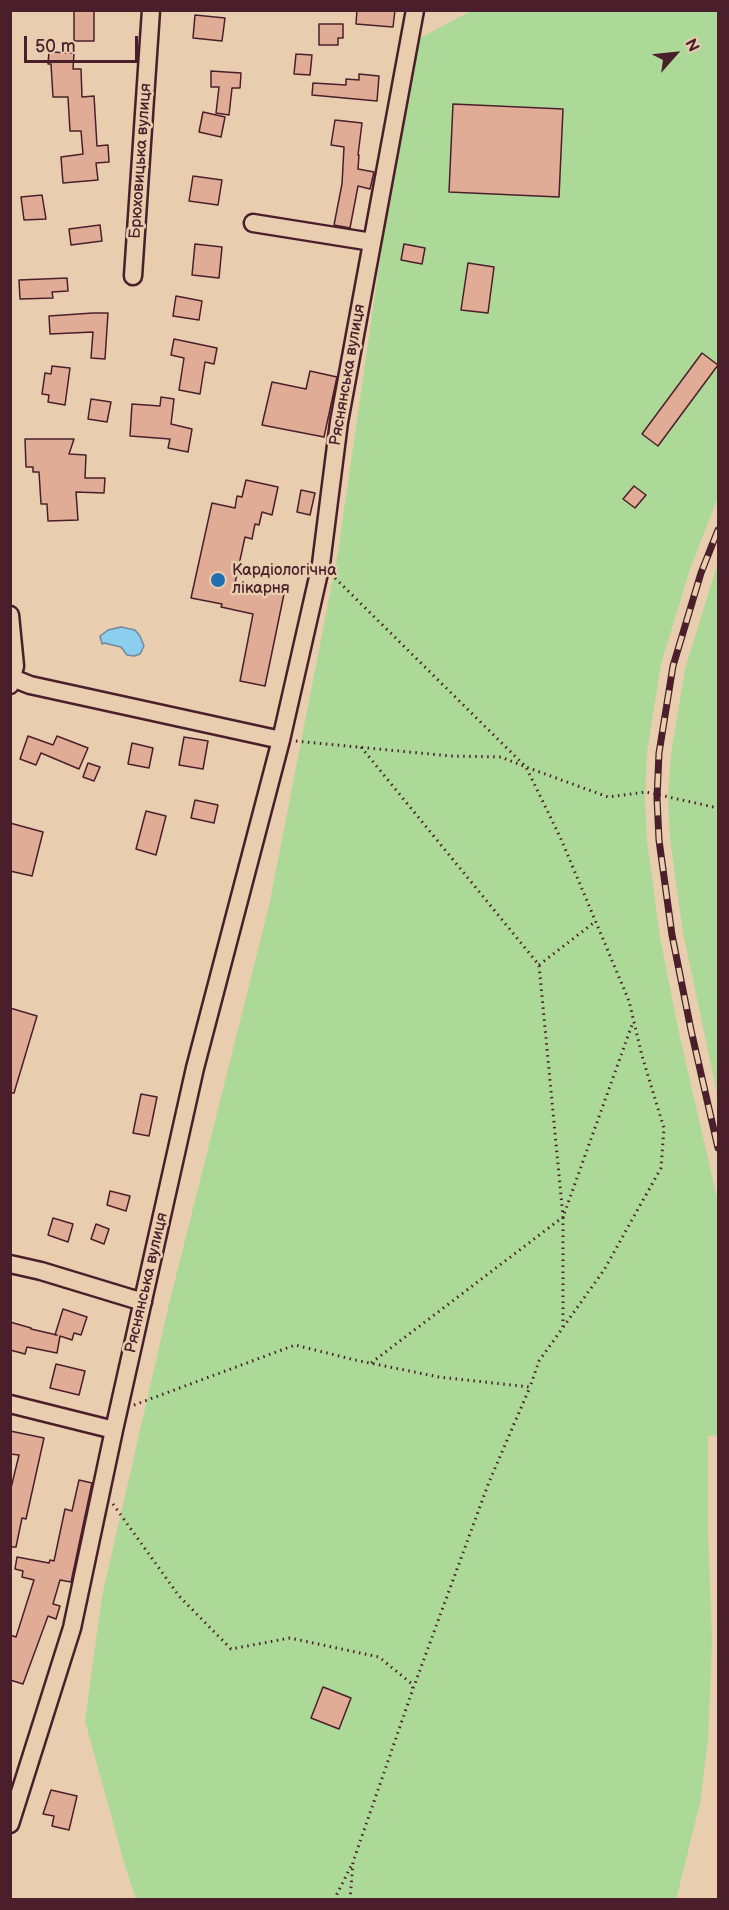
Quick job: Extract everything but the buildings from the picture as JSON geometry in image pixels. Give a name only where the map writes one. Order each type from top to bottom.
[{"type":"street","name":"Брюховицька вулиця","points":[[134,276],[152,10]]},
{"type":"street","name":"Ряснянська вулиця","points":[[10,1824],[72,1628],[195,1068],[281,740],[321,564],[339,422],[415,10]]},
{"type":"street","points":[[253,223],[372,242]]},
{"type":"street","points":[[10,615],[15,666],[11,680],[281,740]]},
{"type":"street","points":[[10,1264],[143,1302]]},
{"type":"street","points":[[10,1404],[114,1430]]},
{"type":"path","points":[[321,564],[526,767],[561,839],[629,1001],[642,1056],[664,1128],[661,1168],[604,1270],[539,1361],[489,1482],[413,1689],[353,1862],[333,1899]]},
{"type":"path","points":[[281,740],[451,756],[501,757],[608,797],[646,792],[718,808]]},
{"type":"path","points":[[362,747],[539,965],[563,1217],[563,1328]]},
{"type":"path","points":[[539,965],[596,921]]},
{"type":"path","points":[[371,1364],[563,1217],[633,1020]]},
{"type":"path","points":[[118,1411],[295,1345],[371,1364],[439,1377],[530,1387]]},
{"type":"path","points":[[102,1488],[179,1596],[231,1649],[290,1638],[379,1657],[412,1684],[413,1689]]},
{"type":"path","points":[[350,1899],[353,1862]]},
{"type":"green space","points":[[471,11],[718,11],[718,497],[690,569],[661,664],[647,752],[645,798],[647,841],[660,937],[679,1033],[718,1202],[718,1435],[708,1436],[708,1531],[712,1641],[708,1740],[700,1803],[676,1900],[136,1899],[85,1721],[102,1596],[169,1304],[269,906],[338,552],[393,169],[414,41]]},
{"type":"green space","points":[[718,562],[718,1098],[683,933],[670,839],[668,798],[671,754],[685,669]]},
{"type":"water","points":[[121,627],[135,630],[140,636],[144,646],[140,654],[127,655],[121,647],[102,644],[100,636],[108,630]]},
{"type":"railway","points":[[718,530],[701,573],[673,666],[659,753],[657,798],[659,840],[672,935],[718,1148]]},
{"type":"place","name":"Кардіологічна лікарня","points":[[218,580]]}]
